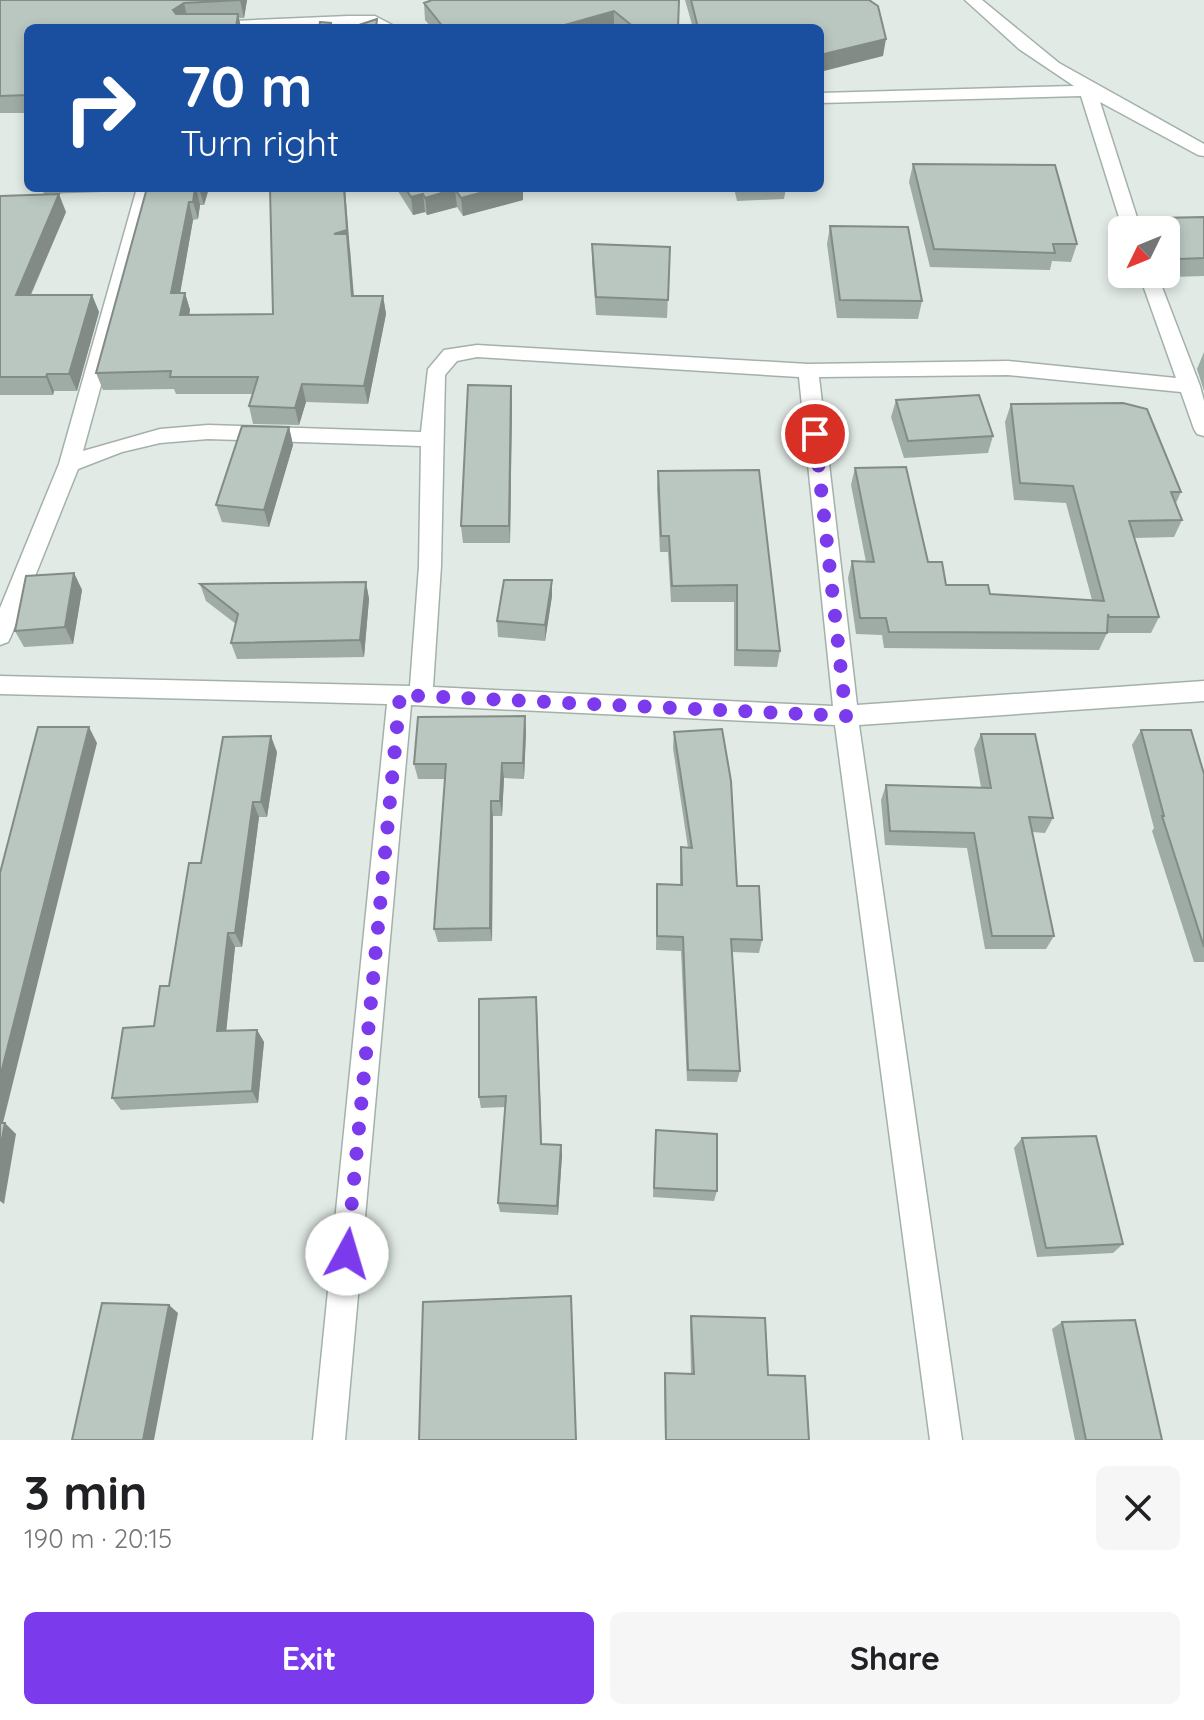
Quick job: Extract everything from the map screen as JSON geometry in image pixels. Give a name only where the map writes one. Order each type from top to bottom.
[{"type":"street","points":[[973,0],[1028,48],[1088,91],[1204,151]]},
{"type":"street","points":[[279,24],[375,21],[381,24]]},
{"type":"street","points":[[824,98],[1088,91]]},
{"type":"street","points":[[1088,91],[1128,216]]},
{"type":"street","points":[[0,636],[69,464],[145,192]]},
{"type":"street","points":[[1153,288],[1204,429]]},
{"type":"street","points":[[329,1440],[411,696],[430,566],[435,374],[451,355],[477,351],[808,371],[1008,368],[1190,386]]},
{"type":"street","points":[[808,371],[846,716],[946,1440]]},
{"type":"street","points":[[69,464],[118,446],[160,436],[208,432],[431,439]]},
{"type":"street","points":[[0,685],[411,696],[846,716],[1204,691]]},
{"type":"building","points":[[0,0],[240,0],[184,3],[173,10],[176,14],[238,14],[237,24],[24,24],[24,95],[0,96]]},
{"type":"building","points":[[432,0],[679,0],[678,24],[630,24],[614,11],[568,24],[441,24],[424,3]]},
{"type":"building","points":[[691,0],[869,0],[878,6],[886,39],[824,54],[824,24],[697,24]]},
{"type":"building","points":[[913,164],[1055,165],[1077,244],[1053,244],[1055,253],[934,249]]},
{"type":"building","points":[[146,192],[194,192],[193,202],[189,202],[171,293],[185,293],[180,315],[273,314],[270,192],[344,192],[347,230],[334,234],[347,234],[352,296],[383,296],[364,386],[302,384],[295,408],[249,406],[258,377],[170,377],[171,371],[96,373]]},
{"type":"building","points":[[408,192],[445,192],[425,198],[423,194],[411,197]]},
{"type":"building","points":[[457,192],[484,192],[461,198]]},
{"type":"building","points":[[59,194],[16,295],[92,295],[69,374],[0,377],[0,196]]},
{"type":"building","points":[[1204,217],[1204,258],[1180,259],[1180,218]]},
{"type":"building","points":[[830,226],[908,227],[922,301],[840,300]]},
{"type":"building","points":[[592,244],[670,247],[668,300],[596,297]]},
{"type":"building","points":[[468,385],[511,386],[509,526],[461,526]]},
{"type":"building","points":[[979,395],[993,436],[908,441],[896,400]]},
{"type":"building","points":[[1123,403],[1147,409],[1181,492],[1171,492],[1182,520],[1129,521],[1159,617],[1109,617],[1108,614],[1107,633],[889,632],[886,618],[860,618],[852,561],[874,562],[855,468],[906,467],[928,562],[942,562],[946,585],[988,585],[990,594],[1104,601],[1073,486],[1020,483],[1011,404]]},
{"type":"building","points":[[242,426],[289,427],[264,510],[216,505]]},
{"type":"building","points":[[759,470],[780,651],[737,650],[737,585],[672,586],[669,536],[661,536],[658,471]]},
{"type":"building","points":[[74,573],[65,627],[15,631],[26,576]]},
{"type":"building","points":[[504,580],[552,580],[545,625],[497,621]]},
{"type":"building","points":[[366,582],[360,640],[231,643],[238,614],[200,584]]},
{"type":"building","points":[[525,716],[523,763],[502,763],[500,801],[491,801],[490,928],[434,929],[446,764],[414,764],[418,717]]},
{"type":"building","points":[[38,727],[89,727],[0,1077],[0,873]]},
{"type":"building","points":[[722,729],[731,781],[737,886],[759,886],[762,940],[731,939],[740,1071],[688,1070],[683,937],[657,936],[657,884],[682,885],[681,847],[692,848],[674,732]]},
{"type":"building","points":[[1141,730],[1191,730],[1204,774],[1204,947],[1162,816]]},
{"type":"building","points":[[981,734],[1035,734],[1053,818],[1029,817],[1054,936],[992,936],[974,833],[890,831],[886,785],[991,788]]},
{"type":"building","points":[[271,736],[261,802],[253,802],[235,933],[228,933],[217,1031],[257,1030],[252,1091],[112,1098],[123,1028],[154,1026],[160,986],[169,986],[189,863],[201,863],[223,737]]},
{"type":"building","points":[[536,997],[541,1144],[561,1145],[557,1206],[498,1203],[506,1096],[479,1097],[479,999]]},
{"type":"building","points":[[0,1123],[5,1123],[0,1149]]},
{"type":"building","points":[[656,1130],[717,1134],[717,1191],[654,1188]]},
{"type":"building","points":[[1096,1136],[1123,1244],[1046,1248],[1022,1138]]},
{"type":"building","points":[[571,1296],[576,1440],[419,1440],[423,1302]]},
{"type":"building","points":[[102,1303],[169,1305],[143,1440],[72,1440]]},
{"type":"building","points":[[691,1316],[765,1318],[768,1375],[805,1376],[809,1440],[666,1440],[665,1373],[694,1374]]},
{"type":"building","points":[[1135,1320],[1162,1440],[1086,1440],[1062,1322]]},
{"type":"route","points":[[347,1254],[400,695],[846,716],[815,434]]}]
